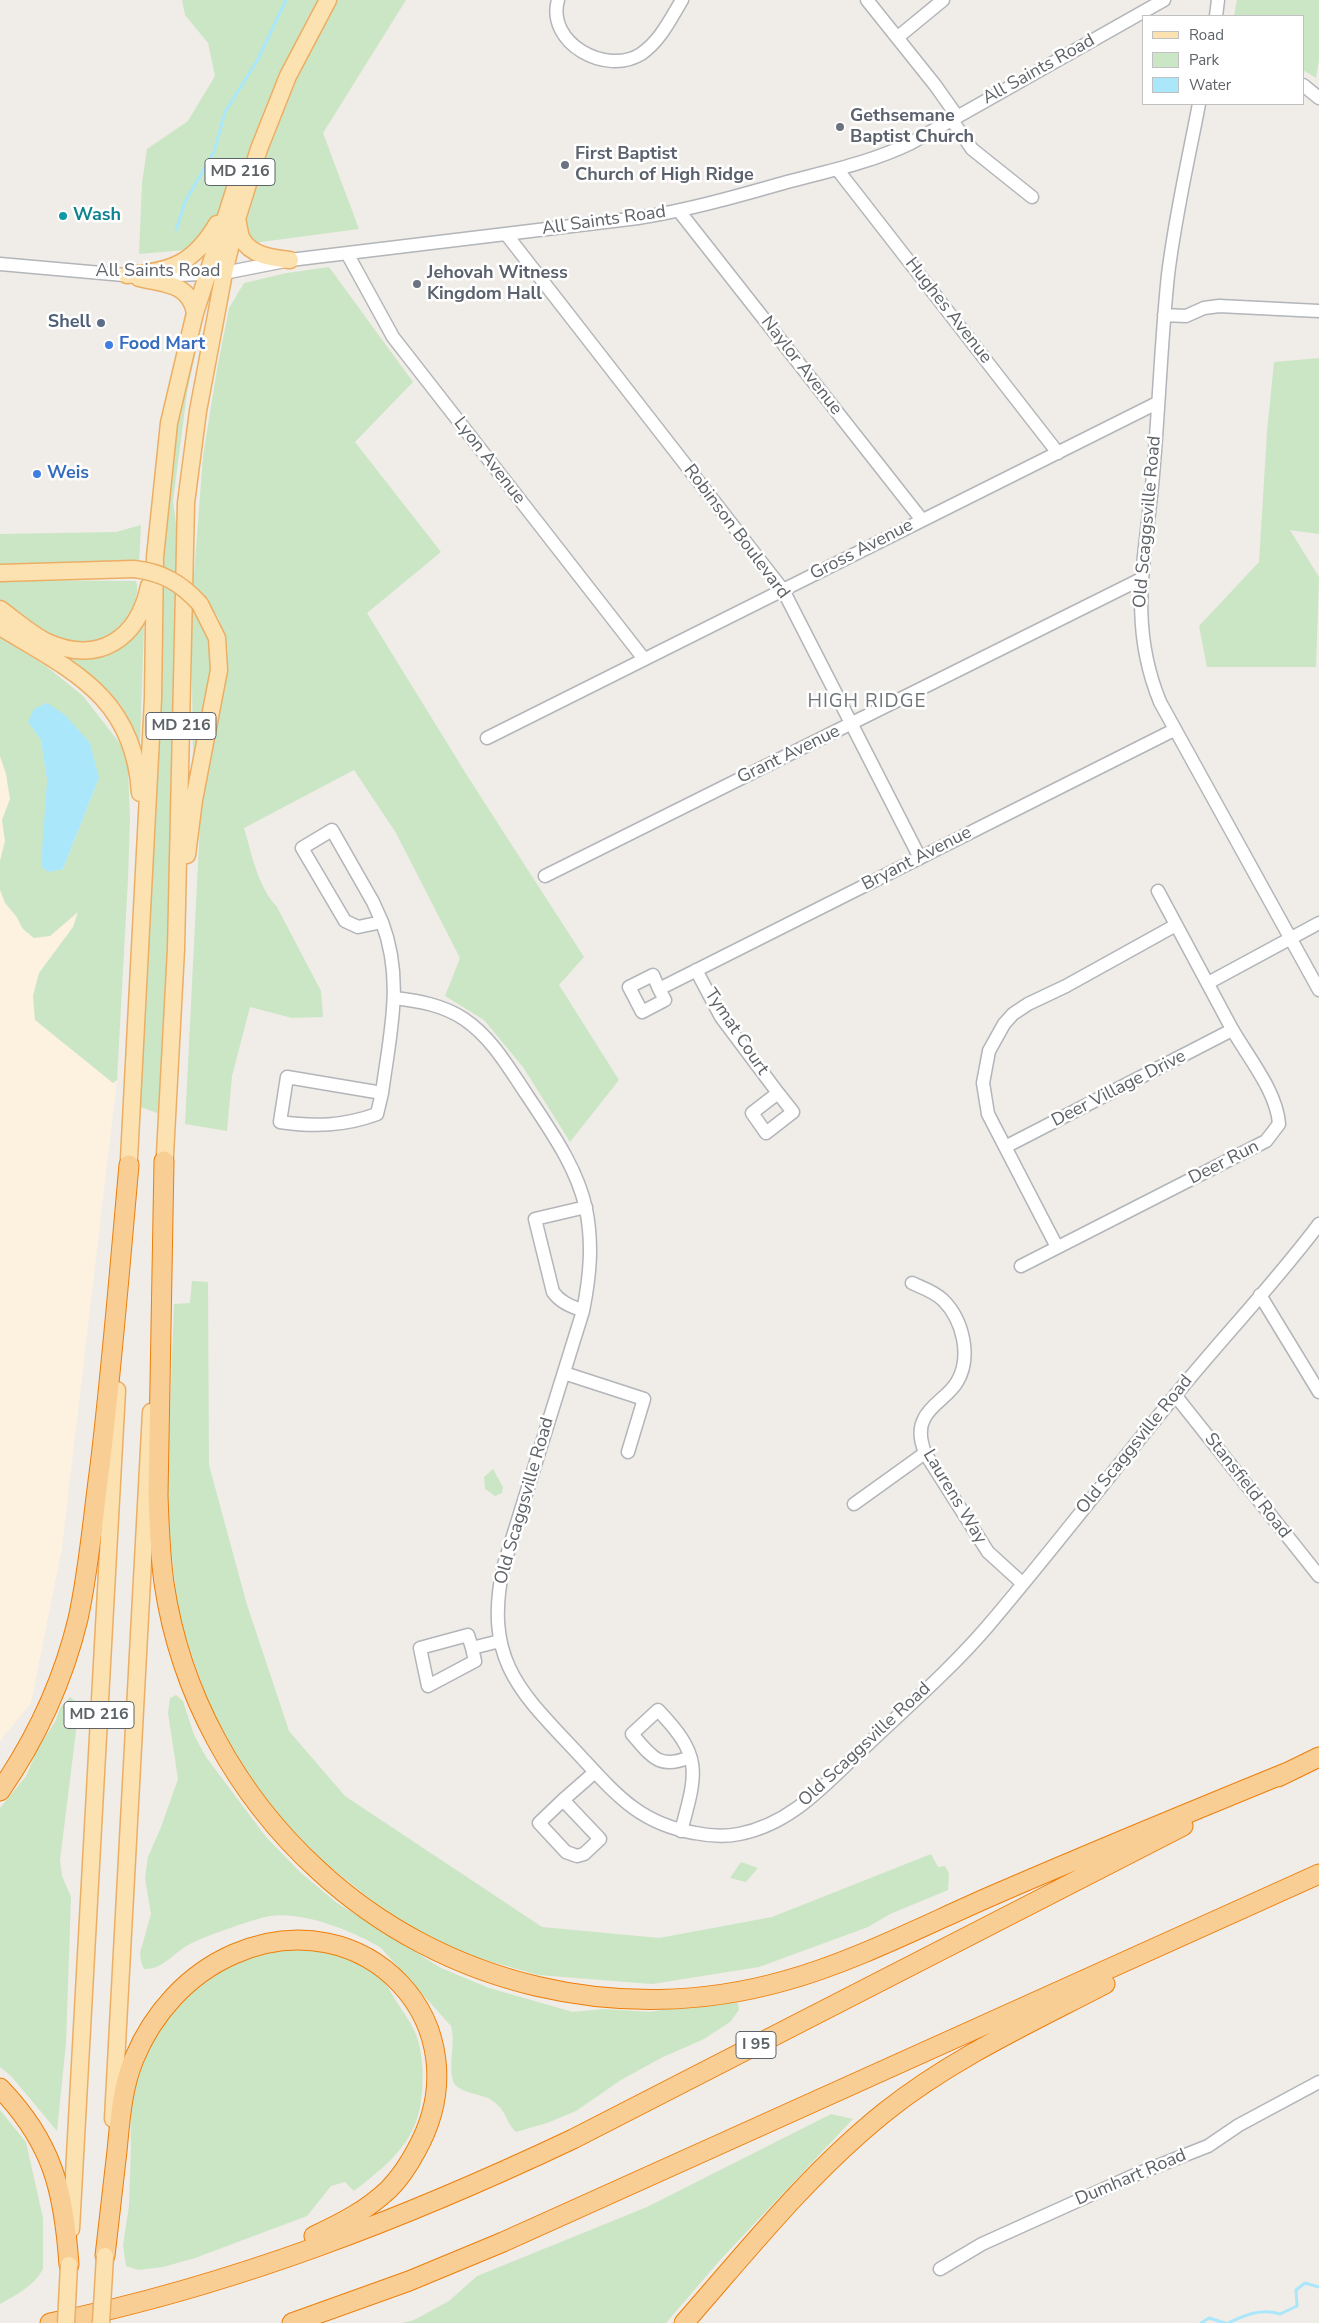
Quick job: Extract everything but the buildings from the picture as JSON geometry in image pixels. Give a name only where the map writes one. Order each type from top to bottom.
[{"type":"highway","points":[[164,1161],[158,1495],[164,1584],[172,1626],[185,1669],[205,1719],[233,1769],[262,1810],[285,1838],[330,1882],[396,1930],[426,1946],[511,1980],[598,1998],[684,1999],[758,1988],[787,1980],[854,1956],[1158,1824],[1288,1772]]},
{"type":"highway","points":[[0,1791],[34,1736],[46,1710],[68,1652],[81,1604],[106,1417],[129,1165]]},
{"type":"highway","name":"I 95","points":[[50,2323],[106,2312],[208,2283],[402,2215],[494,2177],[574,2139],[1319,1757]]},
{"type":"highway","points":[[684,2323],[827,2164],[886,2111],[925,2083],[995,2042],[1319,1874]]},
{"type":"highway","points":[[292,2323],[409,2281],[503,2242],[1282,1892]]},
{"type":"highway","points":[[105,2256],[126,2083],[144,2038],[156,2018],[188,1982],[206,1969],[248,1948],[273,1941],[296,1939],[321,1941],[347,1948],[369,1958],[390,1973],[406,1990],[419,2009],[429,2029],[435,2053],[437,2074],[432,2117],[423,2139],[409,2164],[391,2187],[354,2217],[208,2283]]},
{"type":"highway","points":[[0,2088],[29,2121],[46,2151],[62,2201],[69,2264]]},
{"type":"main road","name":"MD 216","points":[[66,2323],[141,950],[153,699],[155,557],[169,422],[195,313],[242,166],[266,110],[288,76],[328,0]]},
{"type":"main road","name":"MD 216","points":[[102,2323],[176,949],[186,503],[198,411],[224,272],[237,219],[259,149],[288,76]]},
{"type":"main road","points":[[127,275],[166,270],[194,255],[219,221],[242,166]]},
{"type":"main road","points":[[237,219],[242,240],[253,250],[269,257],[290,260]]},
{"type":"main road","points":[[127,275],[181,289],[193,302],[195,313]]},
{"type":"main road","points":[[0,609],[45,641],[75,651],[92,651],[121,638],[132,628],[144,603],[155,557]]},
{"type":"main road","points":[[0,573],[134,568],[164,575],[189,592],[200,604],[217,638],[219,670],[194,800],[176,949]]},
{"type":"main road","points":[[0,627],[77,674],[111,706],[123,724],[132,746],[139,772],[141,950]]},
{"type":"street","points":[[558,0],[558,20],[570,41],[581,52],[589,56],[611,61],[626,60],[639,55],[653,45],[682,0]]},
{"type":"street","points":[[867,0],[898,37],[954,118],[972,149],[1032,197]]},
{"type":"street","points":[[898,37],[943,0]]},
{"type":"street","name":"All Saints Road","points":[[0,264],[127,275],[207,274],[290,260],[348,255],[679,211],[837,169],[894,151],[1164,0]]},
{"type":"street","points":[[1216,15],[1218,0]]},
{"type":"street","points":[[1304,86],[1319,98]]},
{"type":"street","name":"Old Scaggsville Road","points":[[1200,105],[1174,233],[1164,315],[1153,474],[1141,579],[1141,627],[1147,663],[1160,702],[1319,990]]},
{"type":"street","name":"Hughes Avenue","points":[[837,169],[1058,453]]},
{"type":"street","name":"Naylor Avenue","points":[[679,211],[922,520]]},
{"type":"street","name":"Robinson Boulevard","points":[[506,234],[783,590],[920,858]]},
{"type":"street","name":"Lyon Avenue","points":[[348,255],[393,337],[644,659]]},
{"type":"street","points":[[1164,315],[1186,316],[1204,308],[1220,306],[1319,311]]},
{"type":"street","name":"Gross Avenue","points":[[487,738],[1157,403]]},
{"type":"street","name":"Grant Avenue","points":[[544,876],[1141,579]]},
{"type":"street","name":"Bryant Avenue","points":[[660,989],[1174,730]]},
{"type":"street","points":[[382,922],[358,927],[345,921],[302,848],[332,830],[373,902],[382,922],[393,958],[395,998],[382,1093],[378,1114],[353,1122],[330,1126],[306,1126],[280,1122],[287,1077],[382,1093]]},
{"type":"street","name":"Deer Run","points":[[1021,1266],[1266,1141],[1279,1124],[1276,1106],[1232,1030],[1158,891]]},
{"type":"street","points":[[1208,983],[1319,923]]},
{"type":"street","points":[[1057,1247],[988,1114],[983,1083],[989,1051],[1004,1024],[1013,1014],[1028,1004],[1066,986],[1176,925]]},
{"type":"street","name":"Tymat Court","points":[[696,970],[721,1017],[778,1093]]},
{"type":"street","name":"Old Scaggsville Road","points":[[395,998],[418,1001],[449,1011],[476,1028],[487,1038],[499,1053],[560,1146],[570,1165],[586,1207],[591,1249],[589,1284],[583,1311],[503,1568],[497,1601],[500,1641],[506,1661],[517,1684],[595,1772],[635,1810],[656,1823],[681,1831],[722,1836],[741,1834],[779,1820],[800,1807],[966,1650],[1175,1395],[1319,1224]]},
{"type":"street","name":"Deer Village Drive","points":[[1005,1148],[1232,1030]]},
{"type":"street","points":[[583,1311],[567,1305],[558,1299],[553,1292],[535,1219],[586,1207]]},
{"type":"street","name":"Laurens Way","points":[[912,1283],[943,1300],[958,1324],[965,1349],[962,1373],[957,1382],[924,1419],[921,1442],[925,1453],[988,1552],[1022,1583]]},
{"type":"street","points":[[1260,1294],[1319,1392]]},
{"type":"street","points":[[564,1373],[644,1399],[628,1452]]},
{"type":"street","name":"Stansfield Road","points":[[1175,1395],[1319,1576]]},
{"type":"street","points":[[854,1504],[925,1453]]},
{"type":"street","points":[[468,1635],[472,1648],[475,1661],[428,1686],[420,1648],[468,1635]]},
{"type":"street","points":[[472,1648],[500,1641]]},
{"type":"street","points":[[681,1831],[693,1786],[690,1757],[684,1742],[676,1729],[658,1710],[632,1734],[658,1761],[668,1764],[690,1757]]},
{"type":"street","points":[[563,1800],[600,1839],[584,1854],[577,1856],[566,1852],[539,1823],[563,1800],[595,1772]]},
{"type":"street","name":"Dumhart Road","points":[[940,2269],[991,2240],[1137,2174],[1208,2146],[1239,2126],[1319,2082]]},
{"type":"shaded area","points":[[0,756],[6,774],[10,799],[2,820],[5,841],[0,864]]},
{"type":"shaded area","points":[[0,890],[5,903],[17,916],[23,929],[66,921],[78,911],[73,927],[39,973],[35,1019],[113,1083],[117,1080],[62,1548],[31,1703],[0,1741]]},
{"type":"green space","points":[[182,0],[406,0],[323,133],[359,229],[231,246],[139,254],[142,183],[147,149],[188,121],[215,76],[208,43],[185,15]]},
{"type":"green space","points":[[1237,0],[1319,0],[1319,59],[1316,78],[1304,71],[1304,15],[1234,15]]},
{"type":"green space","points":[[329,267],[413,382],[355,442],[441,552],[367,613],[468,777],[584,957],[559,985],[619,1080],[570,1142],[523,1067],[484,1020],[445,996],[460,958],[396,833],[354,770],[244,828],[260,880],[270,899],[277,907],[321,991],[323,1017],[292,1018],[250,1007],[232,1076],[227,1131],[185,1124],[201,803],[228,651],[219,619],[205,598],[193,588],[203,456],[217,369],[229,308],[244,283],[287,273]]},
{"type":"green space","points":[[206,303],[187,393],[173,501],[178,538],[173,839],[160,1114],[138,1106],[162,606],[163,533],[180,412]]},
{"type":"green space","points":[[1319,358],[1319,534],[1290,530],[1319,577],[1316,667],[1207,667],[1199,626],[1259,562],[1267,432],[1274,362]]},
{"type":"green space","points":[[141,525],[139,564],[0,568],[0,534],[116,532]]},
{"type":"green space","points":[[0,580],[136,581],[137,590],[135,600],[127,617],[111,633],[95,641],[79,643],[64,640],[48,632],[0,602]]},
{"type":"green space","points":[[191,605],[202,623],[208,641],[210,659],[208,697],[196,755],[193,758]]},
{"type":"green space","points":[[142,621],[144,626],[140,744],[138,748],[44,645],[80,656]]},
{"type":"green space","points":[[0,637],[46,666],[83,696],[122,746],[128,767],[130,819],[128,879],[117,1080],[113,1083],[35,1020],[33,996],[39,973],[73,927],[78,912],[50,936],[34,938],[23,929],[16,916],[5,903],[0,890],[0,861],[5,841],[2,820],[10,799],[6,774],[0,756]],"holes":[[[41,740],[99,778],[63,869],[46,822],[47,780]]]},
{"type":"green space","points":[[192,1281],[208,1282],[209,1465],[247,1605],[289,1731],[345,1796],[542,1927],[659,1938],[772,1917],[931,1854],[938,1867],[945,1866],[949,1873],[948,1890],[890,1914],[868,1927],[759,1967],[652,1984],[538,1975],[468,1955],[394,1918],[311,1852],[260,1793],[214,1719],[179,1618],[167,1513],[166,1461],[169,1436],[174,1304],[190,1303]]},
{"type":"green space","points":[[493,1469],[503,1487],[502,1493],[495,1496],[485,1489],[484,1477]]},
{"type":"green space","points":[[176,1695],[183,1701],[194,1735],[206,1757],[266,1837],[300,1872],[337,1903],[441,1968],[489,1988],[573,2012],[604,2009],[650,2012],[690,2005],[738,2003],[739,2010],[730,2022],[704,2039],[661,2058],[621,2080],[576,2111],[547,2123],[516,2132],[496,2103],[455,2085],[451,2067],[453,2040],[451,2026],[381,1948],[355,1934],[309,1919],[278,1915],[265,1917],[198,1940],[184,1947],[163,1964],[151,1969],[144,1969],[140,1953],[151,1914],[145,1878],[148,1857],[178,1779],[168,1713],[170,1698]]},
{"type":"green space","points":[[70,1697],[75,1701],[78,1715],[60,1860],[62,1876],[71,1897],[66,2043],[57,2131],[11,2076],[0,2067],[0,1808],[26,1776],[38,1748],[55,1722],[60,1708]]},
{"type":"green space","points":[[741,1862],[758,1868],[746,1882],[730,1878]]},
{"type":"green space","points":[[324,1947],[362,1966],[383,1981],[414,2030],[421,2052],[423,2078],[418,2117],[409,2137],[388,2162],[354,2191],[345,2182],[331,2186],[307,2216],[195,2258],[163,2267],[138,2270],[126,2266],[123,2245],[129,2206],[131,2148],[130,2084],[166,2013],[214,1972],[264,1950]]},
{"type":"green space","points":[[0,2110],[26,2142],[43,2218],[43,2269],[30,2285],[0,2304]]},
{"type":"green space","points":[[831,2114],[853,2119],[721,2259],[666,2323],[402,2323],[414,2320],[449,2301],[477,2276],[647,2207]]},
{"type":"water","points":[[47,703],[65,715],[90,743],[99,778],[63,869],[48,872],[41,866],[47,780],[41,740],[28,722],[34,709]]},
{"type":"waterway","points":[[176,230],[185,202],[214,152],[225,112],[257,61],[286,0]]},
{"type":"waterway","points":[[1228,2323],[1260,2312],[1280,2314],[1297,2306],[1296,2290],[1305,2283],[1319,2287]]},
{"type":"waterway","points":[[1201,2323],[1209,2318],[1225,2323]]},
{"type":"place","name":"Gethsemane Baptist Church","points":[[840,127]]},
{"type":"place","name":"First Baptist Church of High Ridge","points":[[565,165]]},
{"type":"place","name":"Wash","points":[[63,216]]},
{"type":"place","name":"Jehovah Witness Kingdom Hall","points":[[417,284]]},
{"type":"place","name":"Shell","points":[[101,323]]},
{"type":"place","name":"Food Mart","points":[[109,345]]},
{"type":"place","name":"Weis","points":[[37,474]]},
{"type":"district","name":"HIGH RIDGE","points":[[867,702]]}]
